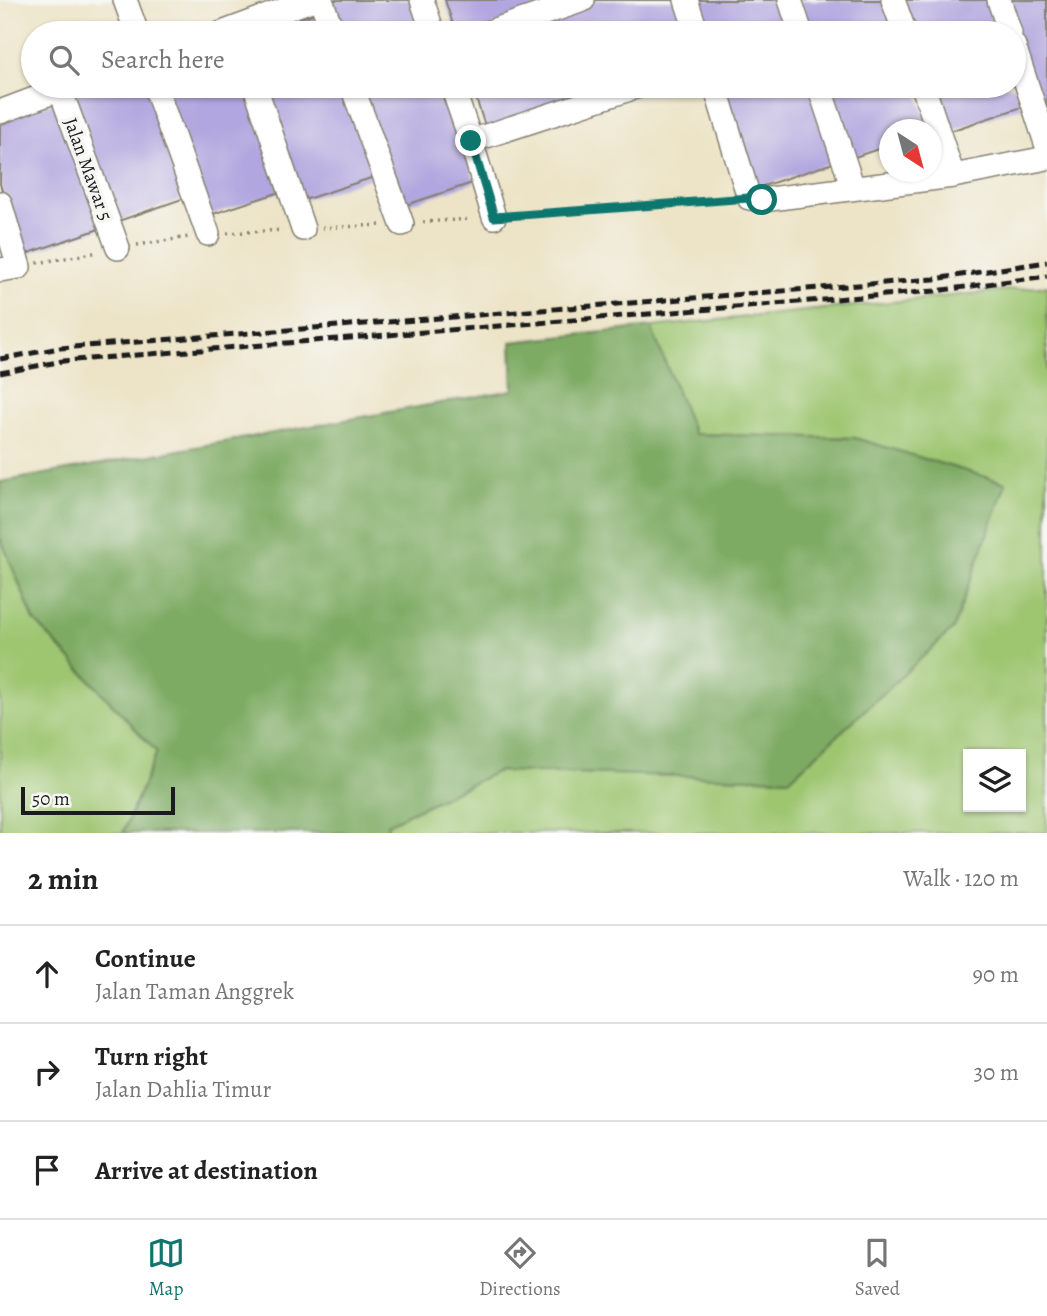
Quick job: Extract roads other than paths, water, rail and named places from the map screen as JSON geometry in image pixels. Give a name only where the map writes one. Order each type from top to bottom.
[{"type":"street","points":[[125,0],[133,21]]},
{"type":"street","points":[[259,21],[311,0]]},
{"type":"street","points":[[321,0],[329,21]]},
{"type":"street","points":[[422,0],[429,21]]},
{"type":"street","points":[[521,21],[583,0]]},
{"type":"street","points":[[686,0],[693,21]]},
{"type":"street","points":[[790,0],[797,21]]},
{"type":"street","points":[[894,0],[901,21]]},
{"type":"street","points":[[999,0],[1006,21]]},
{"type":"street","points":[[1026,82],[1047,146]]},
{"type":"street","points":[[0,112],[36,98]]},
{"type":"street","name":"Jalan Mawar 5","points":[[68,98],[118,248]]},
{"type":"street","points":[[159,98],[208,234]]},
{"type":"street","points":[[259,98],[303,229]]},
{"type":"street","points":[[356,98],[402,224]]},
{"type":"street","points":[[456,98],[494,217]]},
{"type":"street","points":[[471,141],[602,98]]},
{"type":"street","points":[[719,98],[749,198],[762,200],[953,176],[1047,158]]},
{"type":"street","points":[[822,98],[853,188]]},
{"type":"street","points":[[927,98],[953,176]]},
{"type":"street","points":[[0,203],[10,268]]},
{"type":"railway","points":[[0,359],[60,348],[934,279],[1047,262]]},
{"type":"railway","points":[[0,373],[63,361],[935,291],[1047,276]]}]
